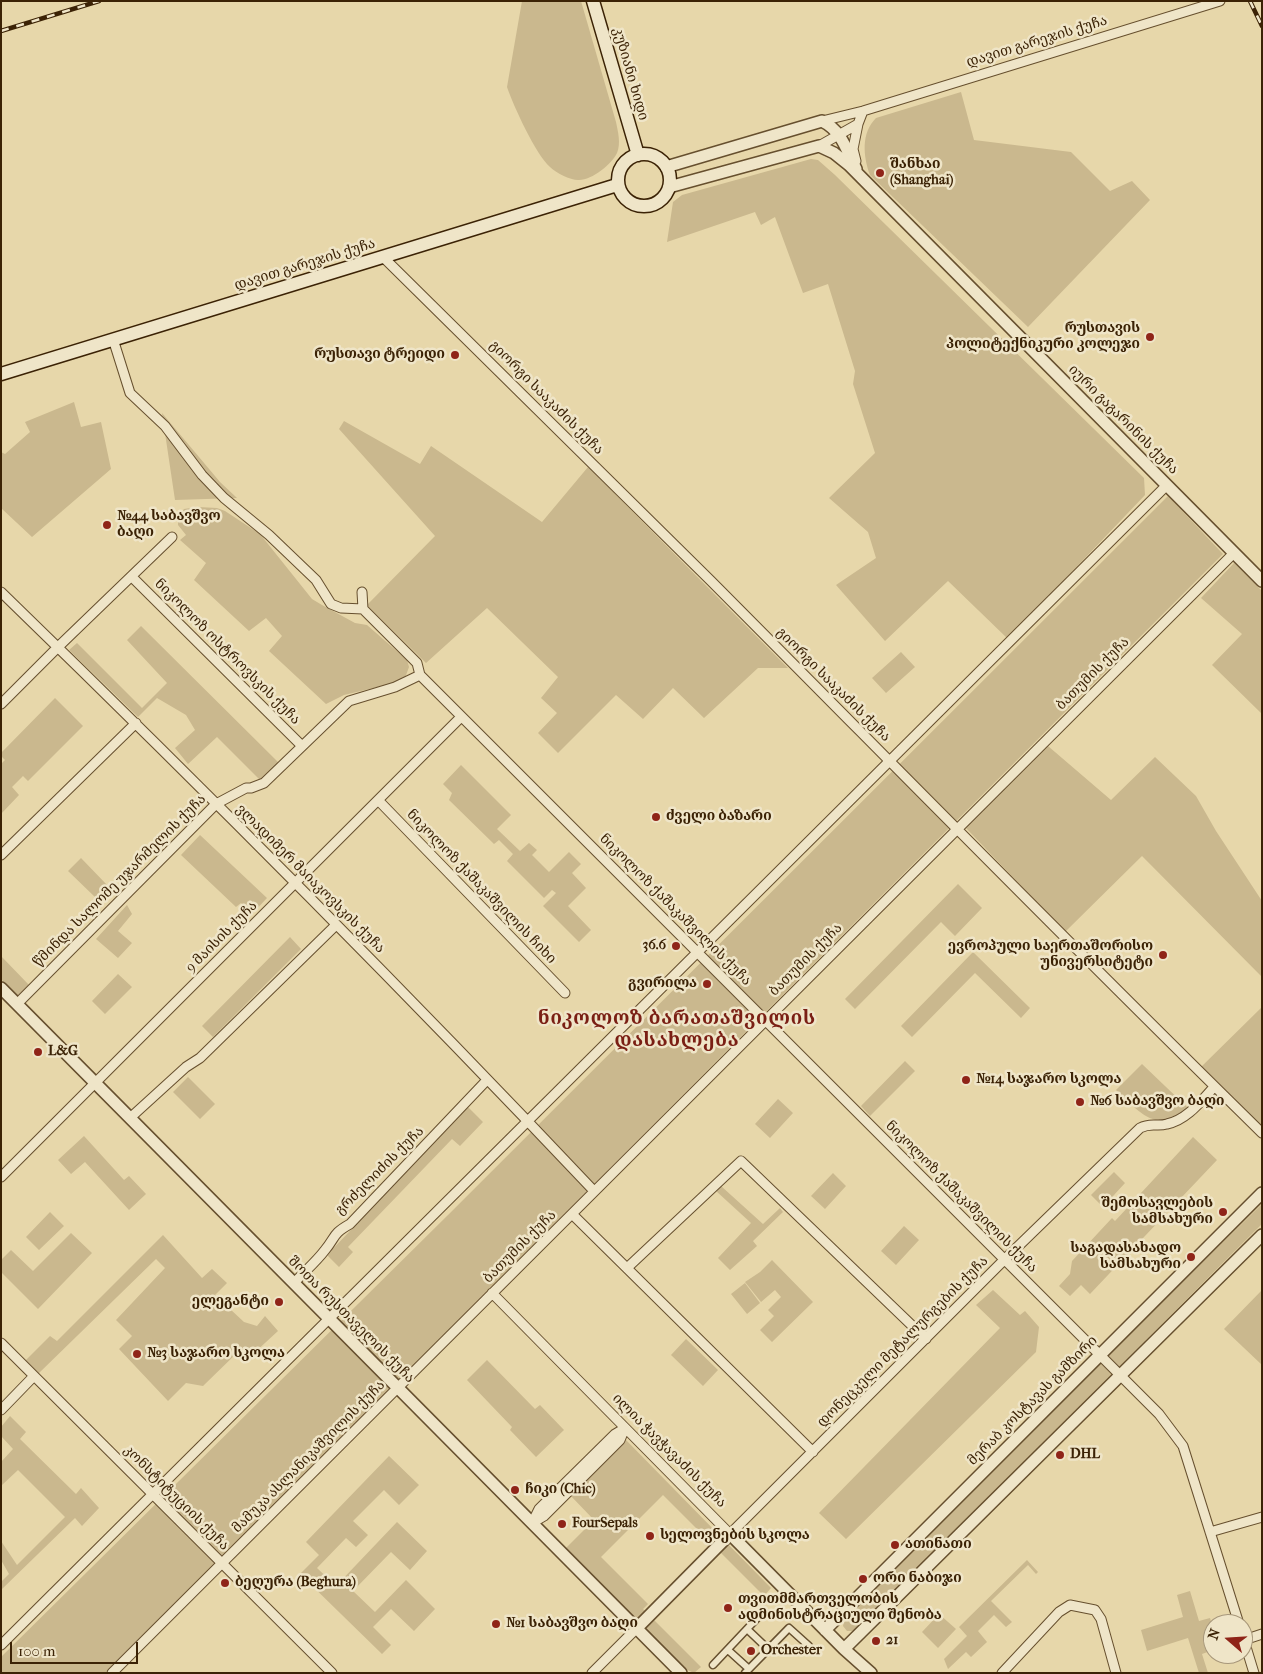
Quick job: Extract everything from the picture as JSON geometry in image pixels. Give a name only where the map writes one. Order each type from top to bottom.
[{"type":"main road","name":"კუზიანი ხიდი","points":[[593,1],[638,155]]},
{"type":"main road","points":[[638,155],[650,155],[656,157],[666,167],[670,176],[669,187],[666,195],[660,201],[651,206],[642,207],[632,205],[624,199],[617,185],[620,169],[630,158],[638,155]]},
{"type":"main road","name":"დავით გარეჯის ქუჩა","points":[[1,374],[617,185]]},
{"type":"street","name":"დავით გარეჯის ქუჩა","points":[[666,167],[816,122],[863,112],[1220,1]]},
{"type":"street","points":[[858,174],[853,148],[858,124],[863,112]]},
{"type":"street","name":"იური გაგარინის ქუჩა","points":[[816,122],[830,125],[839,133],[858,174]]},
{"type":"street","points":[[669,187],[819,146],[858,124]]},
{"type":"street","name":"იური გაგარინის ქუჩა","points":[[819,146],[834,153],[858,174],[1262,581]]},
{"type":"street","name":"გიორგი სააკაძის ქუჩა","points":[[383,256],[710,580],[958,829],[1060,935],[1262,1134]]},
{"type":"street","points":[[113,339],[130,393],[165,426],[202,475],[224,498],[269,535],[316,580],[331,604],[340,608],[363,609],[362,592]]},
{"type":"street","points":[[1,1646],[1167,485]]},
{"type":"street","points":[[1,704],[172,537]]},
{"type":"street","name":"ბათუმის ქუჩა","points":[[398,1388],[1234,553]]},
{"type":"street","name":"ნიკოლოზ ოსტროვსკის ქუჩა","points":[[132,577],[302,746]]},
{"type":"street","name":"ვლადიმერ მაიაკოვსკის ქუჩა","points":[[1,592],[136,723],[295,883],[594,1191]]},
{"type":"street","name":"ნიკოლოზ ქაშაკაშვილის ქუჩა","points":[[363,609],[416,663],[420,675],[461,717],[1159,1414],[1183,1446],[1236,1614]]},
{"type":"street","name":"წმინდა სალომე უჯარმელის ქუჩა","points":[[17,1004],[216,804],[232,794],[264,783],[349,701],[395,687],[420,675]]},
{"type":"street","name":"9 მაისის ქუჩა","points":[[1,1177],[461,717]]},
{"type":"street","points":[[1,856],[136,723]]},
{"type":"street","name":"ნიკოლოზ ქაშაკაშვილის ჩიხი","points":[[378,800],[565,993]]},
{"type":"street","points":[[130,1118],[186,1067],[200,1058],[336,925]]},
{"type":"street","name":"შოთა რუსთაველის ქუჩა","points":[[1,988],[680,1673]]},
{"type":"street","name":"გრძელიძის ქუჩა","points":[[294,1283],[327,1249],[338,1231],[350,1224],[487,1080]]},
{"type":"street","name":"დონეცკელი მეტალურგების ქუჩა","points":[[730,1534],[1004,1260],[1140,1128],[1147,1124],[1165,1125],[1179,1120],[1214,1087]]},
{"type":"street","points":[[627,1268],[741,1161],[926,1339]]},
{"type":"street","name":"მერაბ კოსტავას გამზირი","points":[[825,1630],[1262,1193]]},
{"type":"street","points":[[572,1214],[813,1452]]},
{"type":"street","points":[[844,1649],[1262,1235]]},
{"type":"street","name":"ილია ჭავჭავაძის ქუჩა","points":[[492,1294],[825,1630],[871,1673]]},
{"type":"street","name":"კონსტიტუციის ქუჩა","points":[[1,1343],[332,1673]]},
{"type":"street","points":[[1,1410],[34,1376]]},
{"type":"street","name":"მამუკა ასლანიკაშვილის ქუჩა","points":[[112,1673],[398,1388]]},
{"type":"street","points":[[532,1523],[540,1509],[580,1475],[615,1434],[625,1428]]},
{"type":"street","points":[[1210,1532],[1262,1517]]},
{"type":"street","points":[[592,1673],[730,1534]]},
{"type":"street","points":[[1002,1673],[1059,1612],[1070,1605],[1095,1610],[1101,1619],[1116,1673]]},
{"type":"street","points":[[713,1665],[763,1612]]},
{"type":"street","points":[[728,1650],[747,1671],[789,1628],[809,1646]]},
{"type":"street","points":[[747,1629],[768,1649]]},
{"type":"shaded area","points":[[522,1],[581,1],[616,122],[619,141],[617,153],[611,162],[589,178],[583,180],[571,179],[559,174],[544,161],[532,141],[510,95],[507,87]]},
{"type":"shaded area","points":[[961,92],[974,140],[1071,152],[1110,191],[1132,181],[1150,200],[1028,327],[870,175],[868,168],[865,153],[866,138],[871,124],[876,118]]},
{"type":"shaded area","points":[[811,159],[818,160],[835,175],[1144,478],[1145,495],[1008,639],[948,581],[885,641],[836,585],[876,558],[868,532],[829,498],[875,453],[853,384],[855,371],[828,284],[803,293],[775,217],[761,225],[755,212],[667,242],[673,202],[682,195]]},
{"type":"shaded area","points":[[74,402],[81,427],[101,422],[111,469],[32,537],[1,508],[1,452],[5,454],[30,432],[25,422]]},
{"type":"shaded area","points":[[162,413],[220,482],[237,498],[175,500]]},
{"type":"shaded area","points":[[344,421],[420,464],[431,446],[542,522],[588,467],[788,668],[758,668],[704,718],[673,688],[643,719],[616,695],[558,753],[538,733],[557,713],[541,698],[558,677],[487,608],[426,663],[367,605],[435,536],[339,429]]},
{"type":"shaded area","points":[[1168,496],[1223,554],[105,1673],[1,1673],[1,1657],[448,1215]]},
{"type":"shaded area","points":[[198,507],[217,508],[225,511],[260,534],[312,599],[355,623],[367,625],[407,660],[409,667],[405,678],[395,683],[344,695],[326,704],[269,651],[282,636],[266,618],[249,631],[194,580],[206,563],[180,540],[186,535],[178,525],[178,517],[184,509]]},
{"type":"shaded area","points":[[1234,563],[1262,591],[1262,714],[1212,665],[1242,634],[1201,598]]},
{"type":"shaded area","points":[[141,626],[279,763],[260,780],[217,737],[188,764],[175,748],[195,730],[186,715],[157,698],[138,717],[69,650],[77,643],[142,708],[167,683],[127,640]]},
{"type":"shaded area","points":[[901,652],[915,667],[886,693],[872,678]]},
{"type":"shaded area","points":[[55,698],[83,726],[28,781],[23,776],[12,787],[19,795],[1,814],[1,764],[5,760],[1,753]]},
{"type":"shaded area","points":[[1048,746],[1111,800],[1155,757],[1196,796],[1216,831],[1262,901],[1262,977],[1142,856],[1065,932],[965,827]]},
{"type":"shaded area","points":[[461,765],[511,815],[497,829],[520,851],[529,843],[537,850],[532,855],[549,872],[569,852],[581,864],[572,873],[586,888],[568,906],[591,930],[579,942],[543,906],[556,893],[552,890],[544,898],[507,861],[513,854],[499,840],[494,844],[449,800],[452,793],[443,784]]},
{"type":"shaded area","points":[[200,835],[267,898],[252,914],[241,903],[236,907],[181,855]]},
{"type":"shaded area","points":[[81,858],[108,886],[96,898],[68,871]]},
{"type":"shaded area","points":[[958,884],[982,908],[955,936],[941,922],[855,1009],[845,999]]},
{"type":"shaded area","points":[[127,905],[132,914],[118,931],[132,943],[118,958],[96,939]]},
{"type":"shaded area","points":[[290,937],[301,949],[213,1037],[202,1026]]},
{"type":"shaded area","points":[[973,952],[1030,1008],[1021,1018],[975,973],[912,1037],[901,1026]]},
{"type":"shaded area","points":[[1,956],[29,985],[18,997],[1,979]]},
{"type":"shaded area","points":[[118,974],[132,987],[105,1014],[92,1001]]},
{"type":"shaded area","points":[[1262,1007],[1262,1126],[1200,1068]]},
{"type":"shaded area","points":[[905,1061],[915,1071],[870,1116],[861,1106]]},
{"type":"shaded area","points":[[1142,1064],[1188,1108],[1167,1120],[1149,1118],[1116,1090]]},
{"type":"shaded area","points":[[188,1077],[215,1104],[200,1119],[173,1092]]},
{"type":"shaded area","points":[[778,1099],[793,1113],[770,1138],[755,1124]]},
{"type":"shaded area","points":[[468,1107],[483,1122],[460,1146],[452,1139],[348,1247],[353,1252],[339,1267],[327,1255]]},
{"type":"shaded area","points":[[84,1136],[124,1180],[129,1176],[146,1194],[129,1210],[85,1162],[71,1174],[58,1160]]},
{"type":"shaded area","points":[[1193,1137],[1217,1160],[1090,1294],[1081,1285],[1070,1296],[1059,1286],[1070,1274],[1072,1261],[1112,1218],[1115,1221]]},
{"type":"shaded area","points":[[1114,1172],[1125,1183],[1103,1207],[1091,1195]]},
{"type":"shaded area","points":[[833,1173],[846,1186],[825,1209],[811,1196]]},
{"type":"shaded area","points":[[721,1186],[763,1224],[780,1208],[783,1212],[753,1241],[757,1246],[730,1270],[718,1258],[751,1223],[716,1191]]},
{"type":"shaded area","points":[[1262,1204],[1262,1224],[854,1631],[847,1631],[843,1626],[845,1618]]},
{"type":"shaded area","points":[[50,1212],[64,1226],[39,1250],[26,1237]]},
{"type":"shaded area","points":[[904,1226],[919,1240],[896,1265],[881,1251]]},
{"type":"shaded area","points":[[71,1233],[92,1253],[38,1309],[1,1272],[1,1260],[11,1250],[33,1271]]},
{"type":"shaded area","points":[[163,1235],[202,1278],[212,1269],[227,1283],[215,1295],[244,1322],[257,1326],[265,1316],[278,1331],[253,1354],[240,1350],[203,1386],[186,1383],[168,1401],[119,1349],[132,1336],[116,1320],[165,1268],[156,1259],[38,1374],[25,1361],[50,1336],[57,1341]]},
{"type":"shaded area","points":[[772,1260],[813,1302],[772,1342],[760,1330],[774,1316],[768,1310],[781,1297],[775,1290],[761,1302],[745,1282],[760,1272]]},
{"type":"shaded area","points":[[745,1283],[760,1303],[747,1314],[731,1294]]},
{"type":"shaded area","points":[[993,1290],[1020,1315],[1025,1311],[1039,1327],[1036,1352],[846,1539],[819,1513],[1000,1328],[976,1305]]},
{"type":"shaded area","points":[[1262,1290],[1262,1365],[1224,1329]]},
{"type":"shaded area","points":[[686,1339],[718,1370],[703,1386],[671,1355]]},
{"type":"shaded area","points":[[487,1360],[535,1409],[540,1405],[564,1430],[536,1457],[510,1430],[512,1427],[467,1380]]},
{"type":"shaded area","points":[[10,1416],[26,1432],[20,1439],[76,1494],[81,1488],[99,1508],[82,1526],[75,1518],[1,1590],[1,1582],[9,1574],[1,1560],[1,1541],[17,1565],[65,1517],[18,1470],[1,1486],[1,1462],[13,1449],[1,1436],[1,1427]]},
{"type":"shaded area","points":[[625,1439],[771,1588],[764,1596],[663,1495],[601,1557],[648,1604],[643,1609],[701,1667],[694,1673],[679,1666],[563,1551],[594,1520],[569,1494]]},
{"type":"shaded area","points":[[389,1456],[419,1485],[399,1505],[384,1490],[353,1521],[368,1535],[356,1547],[346,1538],[317,1568],[336,1586],[397,1522],[427,1551],[410,1570],[391,1552],[353,1591],[375,1612],[406,1580],[435,1609],[414,1631],[391,1609],[373,1627],[391,1645],[382,1654],[300,1574],[319,1555],[306,1542]]},
{"type":"shaded area","points":[[1027,1560],[1038,1572],[1036,1574],[1028,1565],[991,1601],[1012,1622],[1006,1627],[994,1615],[978,1631],[987,1642],[971,1657],[966,1652],[948,1669],[944,1659],[967,1636],[959,1627]]},
{"type":"shaded area","points":[[1190,1591],[1199,1621],[1203,1620],[1202,1654],[1203,1664],[1205,1664],[1208,1673],[1199,1673],[1188,1638],[1147,1651],[1141,1630],[1183,1617],[1177,1595]]},
{"type":"shaded area","points":[[939,1614],[956,1629],[938,1648],[922,1632]]},
{"type":"railway","points":[[1,31],[99,1]]},
{"type":"railway","points":[[1250,1],[1262,26]]},
{"type":"place","name":"შანხაი (Shanghai)","points":[[880,173]]},
{"type":"place","name":"რუსთავის პოლიტექნიკური კოლეჯი","points":[[1150,337]]},
{"type":"place","name":"რუსთავი ტრეიდი","points":[[455,355]]},
{"type":"place","name":"№44 საბავშვო ბაღი","points":[[107,525]]},
{"type":"place","name":"ძველი ბაზარი","points":[[656,817]]},
{"type":"place","name":"36.6","points":[[676,946]]},
{"type":"place","name":"ევროპული საერთაშორისო უნივერსიტეტი","points":[[1163,955]]},
{"type":"place","name":"გვირილა","points":[[707,984]]},
{"type":"place","name":"L&G","points":[[38,1052]]},
{"type":"place","name":"№14 საჯარო სკოლა","points":[[966,1080]]},
{"type":"place","name":"№6 საბავშვო ბაღი","points":[[1080,1102]]},
{"type":"place","name":"შემოსავლების სამსახური","points":[[1223,1212]]},
{"type":"place","name":"საგადასახადო სამსახური","points":[[1191,1257]]},
{"type":"place","name":"ელეგანტი","points":[[279,1302]]},
{"type":"place","name":"№3 საჯარო სკოლა","points":[[137,1354]]},
{"type":"place","name":"DHL","points":[[1060,1455]]},
{"type":"place","name":"ჩიკი (Chic)","points":[[515,1490]]},
{"type":"place","name":"FourSepals","points":[[562,1524]]},
{"type":"place","name":"სელოვნების სკოლა","points":[[650,1536]]},
{"type":"place","name":"ათინათი","points":[[895,1545]]},
{"type":"place","name":"ორი ნაბიჯი","points":[[863,1579]]},
{"type":"place","name":"ბეღურა (Beghura)","points":[[225,1583]]},
{"type":"place","name":"თვითმმართველობის ადმინისტრაციული შენობა","points":[[728,1608]]},
{"type":"place","name":"№1 საბავშვო ბაღი","points":[[496,1624]]},
{"type":"place","name":"21","points":[[876,1641]]},
{"type":"place","name":"Orchester","points":[[751,1651]]},
{"type":"district","name":"ნიკოლოზ ბარათაშვილის დასახლება","points":[[677,1030]]}]
